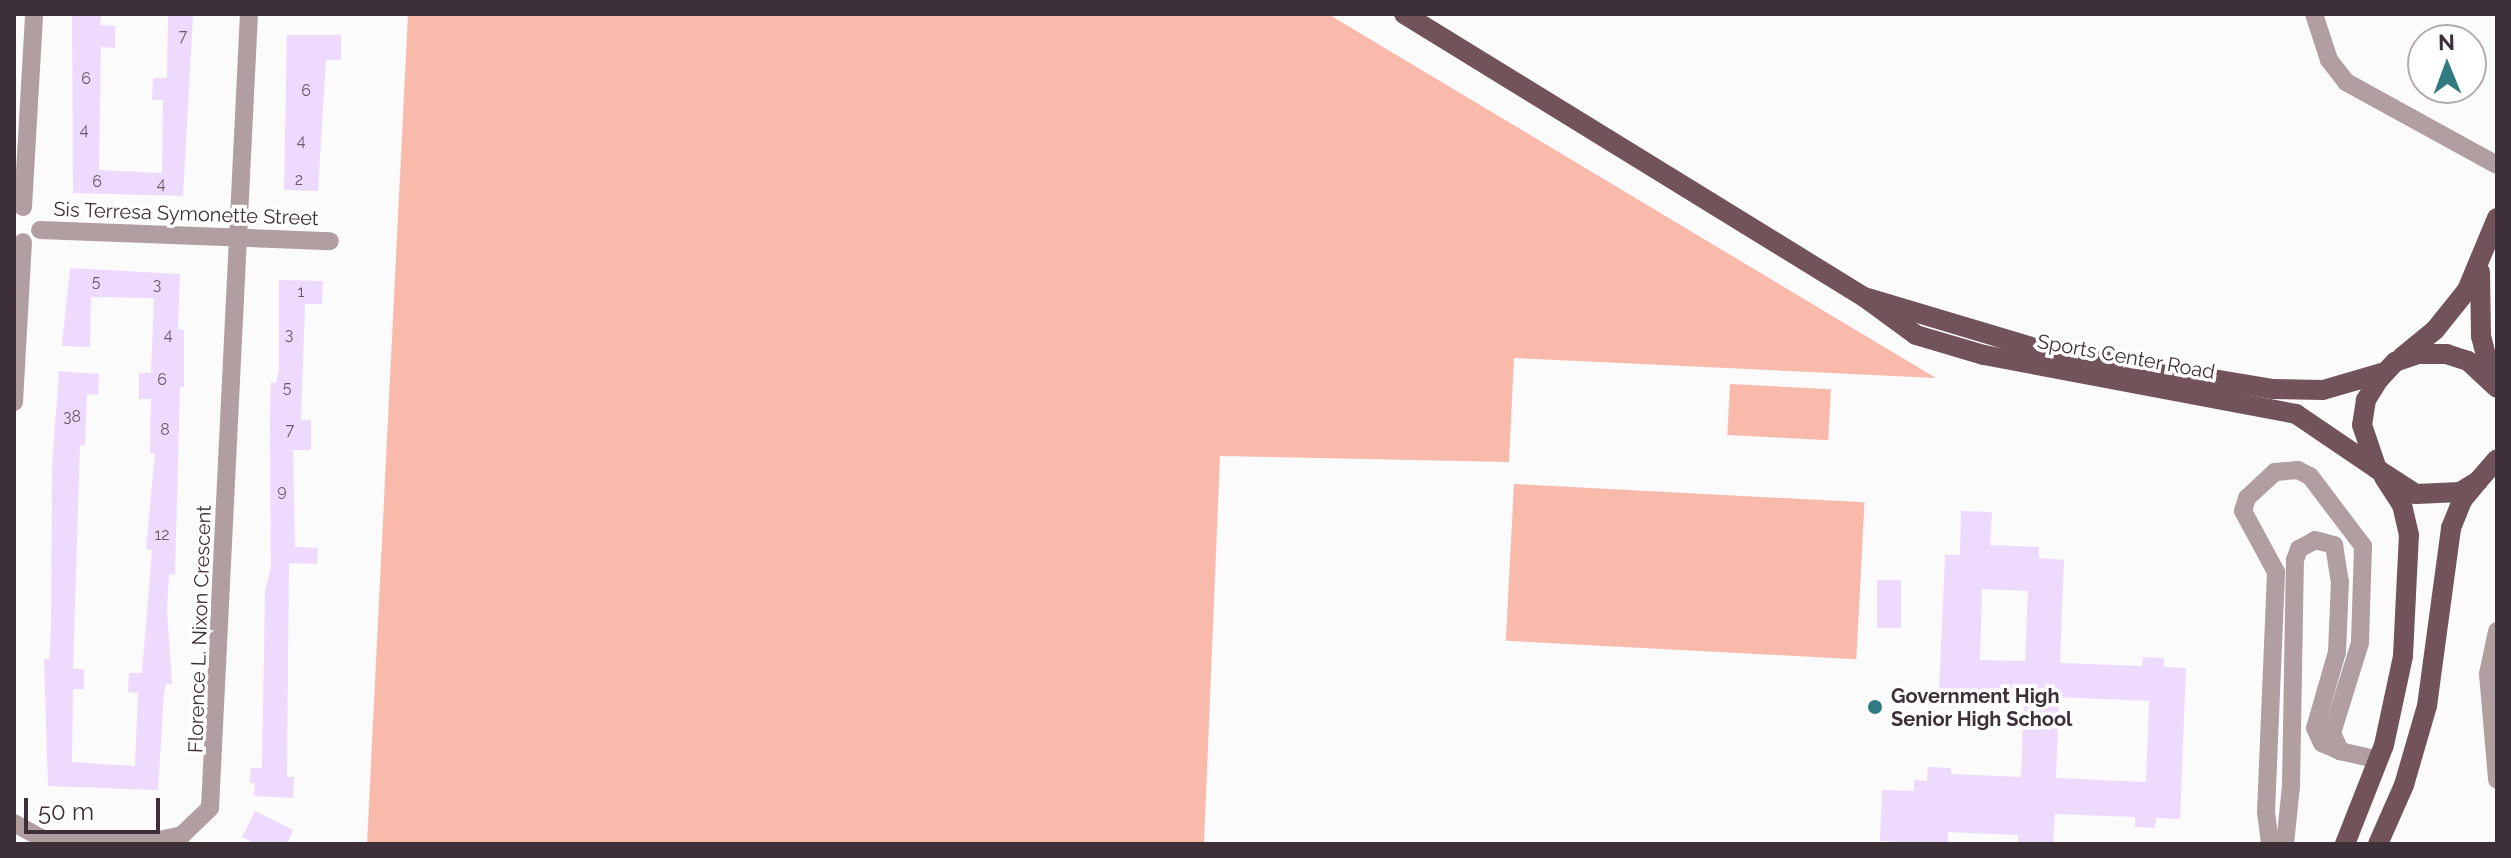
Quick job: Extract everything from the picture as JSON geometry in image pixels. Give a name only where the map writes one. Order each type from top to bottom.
[{"type":"main road","name":"Sports Center Road","points":[[1404,14],[1864,297],[1916,335],[1946,345],[2296,414],[2405,491],[2428,496],[2460,492],[2478,481]]},
{"type":"main road","points":[[2345,844],[2379,760],[2399,693],[2409,535],[2402,505],[2380,473],[2363,438],[2363,412],[2390,367],[2435,330],[2480,268],[2497,218]]},
{"type":"main road","points":[[2480,268],[2481,336],[2496,386]]},
{"type":"main road","name":"Sports Center Road","points":[[1864,297],[2045,351],[2272,389],[2323,390],[2418,354],[2447,354],[2468,361],[2496,386]]},
{"type":"main road","points":[[2378,844],[2404,785],[2427,706],[2451,528],[2463,499],[2496,463]]},
{"type":"street","points":[[14,402],[18,241],[40,230],[37,215],[19,208],[34,14]]},
{"type":"street","name":"Florence L. Nixon Crescent","points":[[14,823],[43,839],[150,842],[182,835],[210,808],[249,14]]},
{"type":"street","points":[[2314,14],[2329,60],[2346,82],[2497,165]]},
{"type":"street","name":"Sis Terresa Symonette Street","points":[[40,230],[330,241]]},
{"type":"street","points":[[2270,844],[2266,812],[2276,572],[2243,511],[2255,489],[2283,470],[2304,472],[2322,487],[2357,533],[2364,553],[2360,643],[2332,726],[2340,751]]},
{"type":"street","points":[[2285,844],[2291,786],[2295,560],[2299,549],[2315,540],[2334,545],[2340,573],[2337,652],[2315,728],[2322,743],[2340,751],[2379,760]]},
{"type":"street","points":[[2497,631],[2488,674],[2497,780]]},
{"type":"shaded area","points":[[408,14],[1328,14],[1936,378],[1514,358],[1509,462],[1220,456],[1204,844],[367,844]]},
{"type":"shaded area","points":[[1730,384],[1831,389],[1828,440],[1727,435]]},
{"type":"shaded area","points":[[1514,484],[1865,502],[1856,659],[1506,641]]},
{"type":"building","points":[[72,15],[101,16],[100,25],[115,26],[115,48],[101,47],[99,170],[162,173],[163,100],[152,100],[153,78],[167,78],[168,15],[193,16],[183,196],[73,193]]},
{"type":"building","points":[[287,35],[341,35],[341,60],[326,60],[318,191],[284,190]]},
{"type":"building","points":[[70,268],[180,274],[178,329],[184,330],[184,387],[180,387],[175,575],[169,574],[167,610],[172,684],[166,684],[164,693],[158,790],[48,786],[44,659],[49,659],[51,631],[52,467],[59,371],[99,374],[98,395],[87,394],[85,445],[80,445],[73,669],[84,669],[84,689],[73,689],[72,762],[135,766],[138,693],[128,692],[129,673],[142,673],[152,550],[146,549],[155,453],[150,453],[151,399],[139,399],[139,373],[151,373],[154,298],[91,297],[90,347],[62,346]]},
{"type":"building","points":[[279,280],[323,281],[322,304],[305,304],[301,420],[311,420],[311,450],[293,450],[295,547],[318,548],[317,564],[289,563],[287,777],[294,777],[293,798],[254,796],[255,783],[250,783],[251,768],[262,768],[265,591],[271,567],[271,382],[276,383],[279,368]]},
{"type":"building","points":[[1961,511],[1992,512],[1990,545],[2039,547],[2039,558],[2064,560],[2060,663],[2142,666],[2143,657],[2164,658],[2164,667],[2186,668],[2180,819],[2156,818],[2155,828],[2135,827],[2135,817],[2055,814],[2053,844],[2018,844],[2018,835],[1948,832],[1948,844],[1880,841],[1882,790],[1914,791],[1914,780],[1927,781],[1928,767],[1951,768],[1951,774],[2021,777],[2024,696],[1987,694],[1987,704],[1965,703],[1966,694],[1939,692],[1945,555],[1960,555]],"holes":[[[1982,589],[2028,591],[2025,661],[1980,660]],[[2059,697],[2149,701],[2146,782],[2056,778]]]},
{"type":"building","points":[[1877,580],[1901,580],[1901,628],[1877,628]]},
{"type":"building","points":[[255,811],[293,830],[287,844],[256,844],[242,837]]},
{"type":"place","name":"Government High Senior High School","points":[[1875,707]]}]
